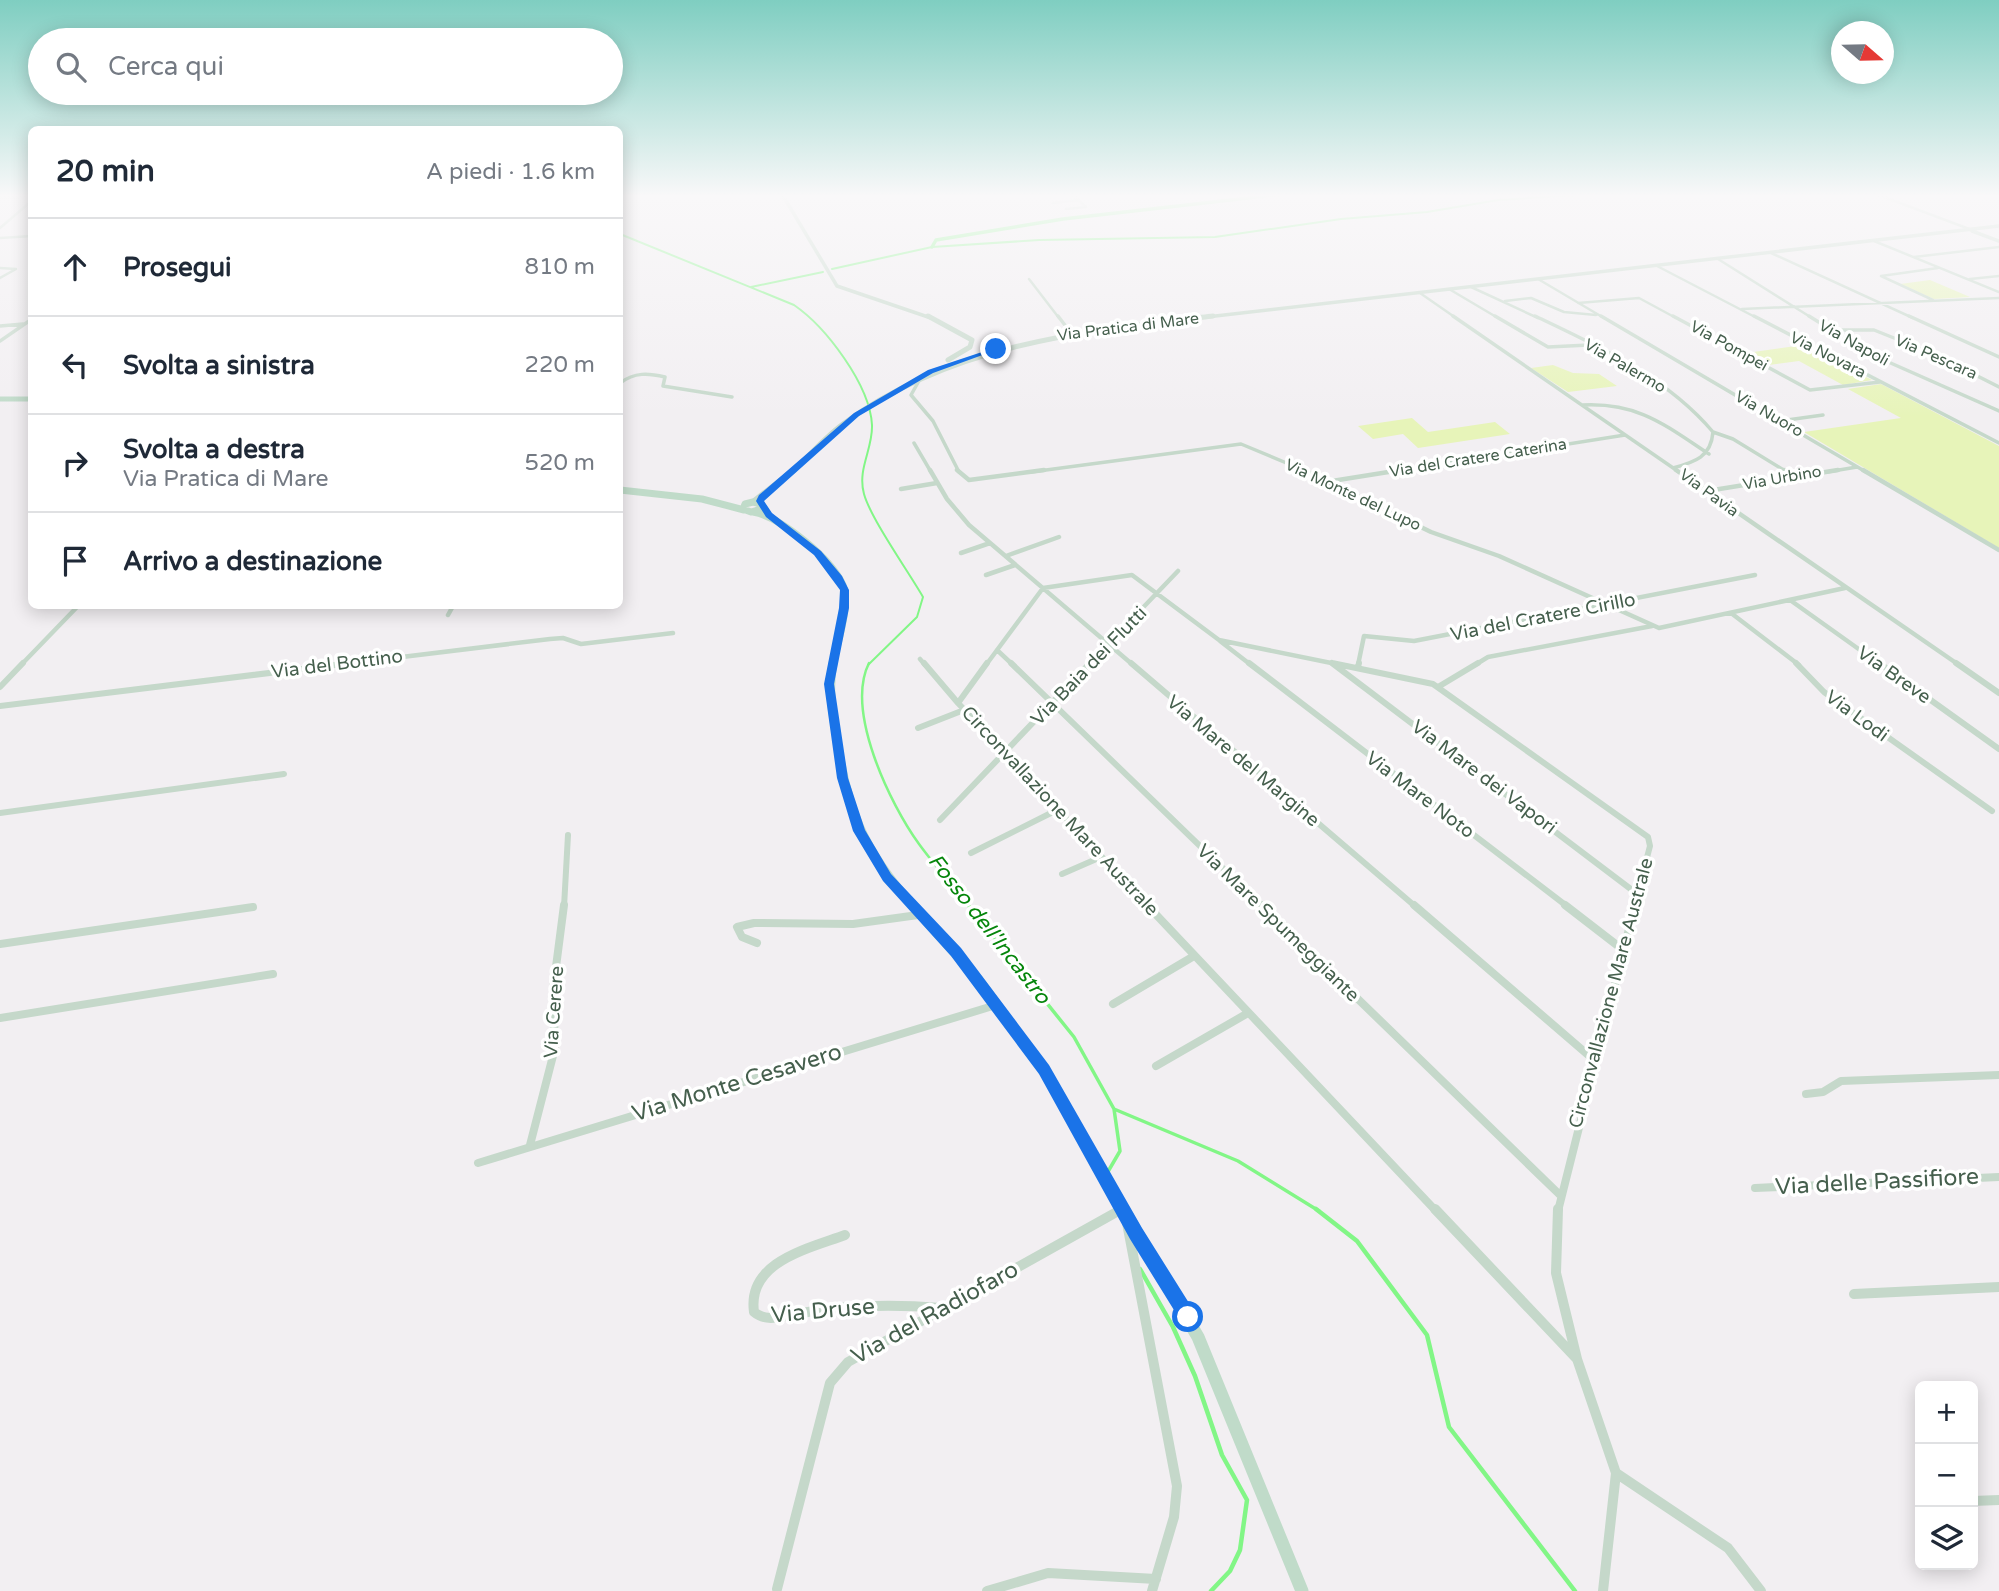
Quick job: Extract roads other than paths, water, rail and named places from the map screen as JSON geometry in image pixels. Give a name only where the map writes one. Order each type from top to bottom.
[{"type":"main road","points":[[0,399],[28,399]]},
{"type":"main road","points":[[623,489],[730,504],[757,505],[808,544],[843,586],[844,608],[829,684],[845,790],[859,831],[877,862],[918,915],[956,952],[1044,1069],[1198,1337],[1302,1591]]},
{"type":"main road","points":[[757,505],[753,512],[757,505]]},
{"type":"street","points":[[0,278],[16,270],[2,268]]},
{"type":"street","points":[[826,268],[837,286],[863,297],[922,313],[972,340],[970,347],[920,377]]},
{"type":"street","name":"Via Pratica di Mare","points":[[757,505],[857,415],[876,402],[920,377],[985,352],[1071,333],[1629,268]]},
{"type":"street","name":"Via Novara","points":[[1663,268],[1999,443]]},
{"type":"street","name":"Via Napoli","points":[[1732,268],[1830,330],[1891,364],[1999,411]]},
{"type":"street","points":[[1805,268],[1999,357]]},
{"type":"street","points":[[1935,301],[1881,276],[1938,268]]},
{"type":"street","points":[[1941,268],[1999,292]]},
{"type":"street","points":[[1968,279],[1999,276]]},
{"type":"street","points":[[1029,279],[1071,333]]},
{"type":"street","name":"Via Nuoro","points":[[1538,279],[1999,550]]},
{"type":"street","name":"Via Palermo","points":[[1471,287],[1591,345],[1675,395],[1699,414],[1713,432]]},
{"type":"street","points":[[1449,289],[1549,348],[1591,345]]},
{"type":"street","name":"Via Pavia","points":[[1420,293],[1999,693]]},
{"type":"street","points":[[1503,302],[1531,298],[1566,312],[1598,315]]},
{"type":"street","name":"Via Pompei","points":[[1577,303],[1639,298],[1810,390],[1881,382]]},
{"type":"street","points":[[1740,309],[1999,298]]},
{"type":"street","points":[[0,326],[28,323]]},
{"type":"street","points":[[0,341],[24,324]]},
{"type":"street","name":"Via Pescara","points":[[1830,330],[1874,330],[1931,353],[1999,387]]},
{"type":"street","points":[[623,381],[631,374],[640,373],[665,377],[661,383],[663,386],[732,397]]},
{"type":"street","name":"Via Monte del Lupo","points":[[920,377],[910,394],[935,425],[941,444],[961,475],[970,480],[1235,443],[1330,481],[1431,532],[1500,556],[1652,626],[1670,628],[1845,588]]},
{"type":"street","points":[[1582,405],[1611,402],[1632,406],[1709,454]]},
{"type":"street","points":[[1780,421],[1823,415]]},
{"type":"street","points":[[1673,468],[1699,461],[1709,454],[1713,432],[1731,438],[1794,476]]},
{"type":"street","name":"Via del Cratere Caterina","points":[[1330,481],[1625,435]]},
{"type":"street","name":"Via Mare del Margine","points":[[914,443],[957,512],[990,543],[1594,1060]]},
{"type":"street","name":"Via Urbino","points":[[1707,491],[1857,467]]},
{"type":"street","points":[[901,489],[937,483]]},
{"type":"street","points":[[1006,556],[1059,537]]},
{"type":"street","points":[[961,553],[990,543]]},
{"type":"street","points":[[986,575],[1015,565]]},
{"type":"street","name":"Via Baia dei Flutti","points":[[940,820],[1178,571]]},
{"type":"street","name":"Circonvallazione Mare Australe","points":[[1577,1359],[958,703],[1043,588],[1127,574],[1136,576],[1219,640],[1422,680],[1438,687],[1646,835],[1650,844],[1560,1195],[1555,1235],[1556,1273],[1577,1359],[1616,1473]]},
{"type":"street","name":"Via del Cratere Cirillo","points":[[1358,667],[1364,636],[1412,642],[1755,575]]},
{"type":"street","name":"Via Breve","points":[[1789,600],[1999,749]]},
{"type":"street","points":[[0,687],[75,609]]},
{"type":"street","points":[[448,615],[451,609]]},
{"type":"street","name":"Via Lodi","points":[[1731,613],[1810,674],[1824,692],[1992,811]]},
{"type":"street","points":[[1438,687],[1488,657],[1652,626]]},
{"type":"street","name":"Via del Bottino","points":[[0,706],[553,638],[583,644],[673,633]]},
{"type":"street","name":"Via Mare Noto","points":[[1219,640],[1622,949]]},
{"type":"street","name":"Via Mare Spumeggiante","points":[[997,650],[1560,1195]]},
{"type":"street","points":[[920,659],[958,703]]},
{"type":"street","name":"Via Mare dei Vapori","points":[[1331,662],[1636,893]]},
{"type":"street","points":[[918,728],[964,710]]},
{"type":"street","points":[[0,813],[284,774]]},
{"type":"street","points":[[971,853],[1057,810]]},
{"type":"street","name":"Via Cerere","points":[[530,1146],[555,1044],[553,990],[562,934],[568,835]]},
{"type":"street","points":[[1062,874],[1101,857]]},
{"type":"street","points":[[0,944],[253,907]]},
{"type":"street","points":[[757,943],[742,937],[737,927],[745,923],[782,926],[881,922],[918,915]]},
{"type":"street","points":[[1113,1004],[1194,956]]},
{"type":"street","points":[[0,1018],[274,974]]},
{"type":"street","name":"Via Monte Cesavero","points":[[478,1163],[996,1005]]},
{"type":"street","points":[[1156,1066],[1248,1013]]},
{"type":"street","points":[[1806,1094],[1820,1093],[1836,1082],[1846,1080],[1999,1075]]},
{"type":"street","name":"Via delle Passifiore","points":[[1755,1188],[1999,1177]]},
{"type":"street","points":[[1124,1208],[1177,1486],[1174,1517],[1152,1591]]},
{"type":"street","name":"Via del Radiofaro","points":[[777,1589],[833,1377],[848,1362],[1124,1208]]},
{"type":"street","name":"Via Druse","points":[[845,1235],[782,1260],[765,1271],[752,1294],[752,1309],[756,1314],[774,1319],[824,1309],[895,1305],[943,1308]]},
{"type":"street","points":[[1854,1294],[1999,1287]]},
{"type":"street","points":[[1603,1591],[1616,1473],[1728,1548],[1761,1591]]},
{"type":"street","points":[[1978,1501],[1999,1500]]},
{"type":"street","points":[[987,1591],[1048,1573],[1156,1579]]},
{"type":"waterway","name":"Fosso dell'Incastro","points":[[704,268],[794,305],[832,342],[855,375],[863,392],[872,425],[862,476],[864,494],[882,531],[923,597],[917,617],[869,664]]},
{"type":"waterway","points":[[751,287],[823,272]]},
{"type":"waterway","name":"Fosso dell'Incastro","points":[[869,664],[863,683],[863,706],[867,731],[884,782],[919,844],[970,907]]},
{"type":"waterway","name":"Fosso dell'Incastro","points":[[968,905],[1074,1037],[1114,1109]]},
{"type":"waterway","points":[[1106,1175],[1120,1151],[1114,1109]]},
{"type":"waterway","name":"Fosso dell'Incastro","points":[[1114,1109],[1238,1161],[1317,1210]]},
{"type":"waterway","name":"Fosso dell'Incastro","points":[[1317,1210],[1357,1241],[1427,1335],[1449,1427],[1575,1591]]},
{"type":"waterway","points":[[1140,1269],[1173,1327],[1195,1376],[1222,1455],[1247,1500],[1240,1550],[1230,1571],[1211,1591]]}]
